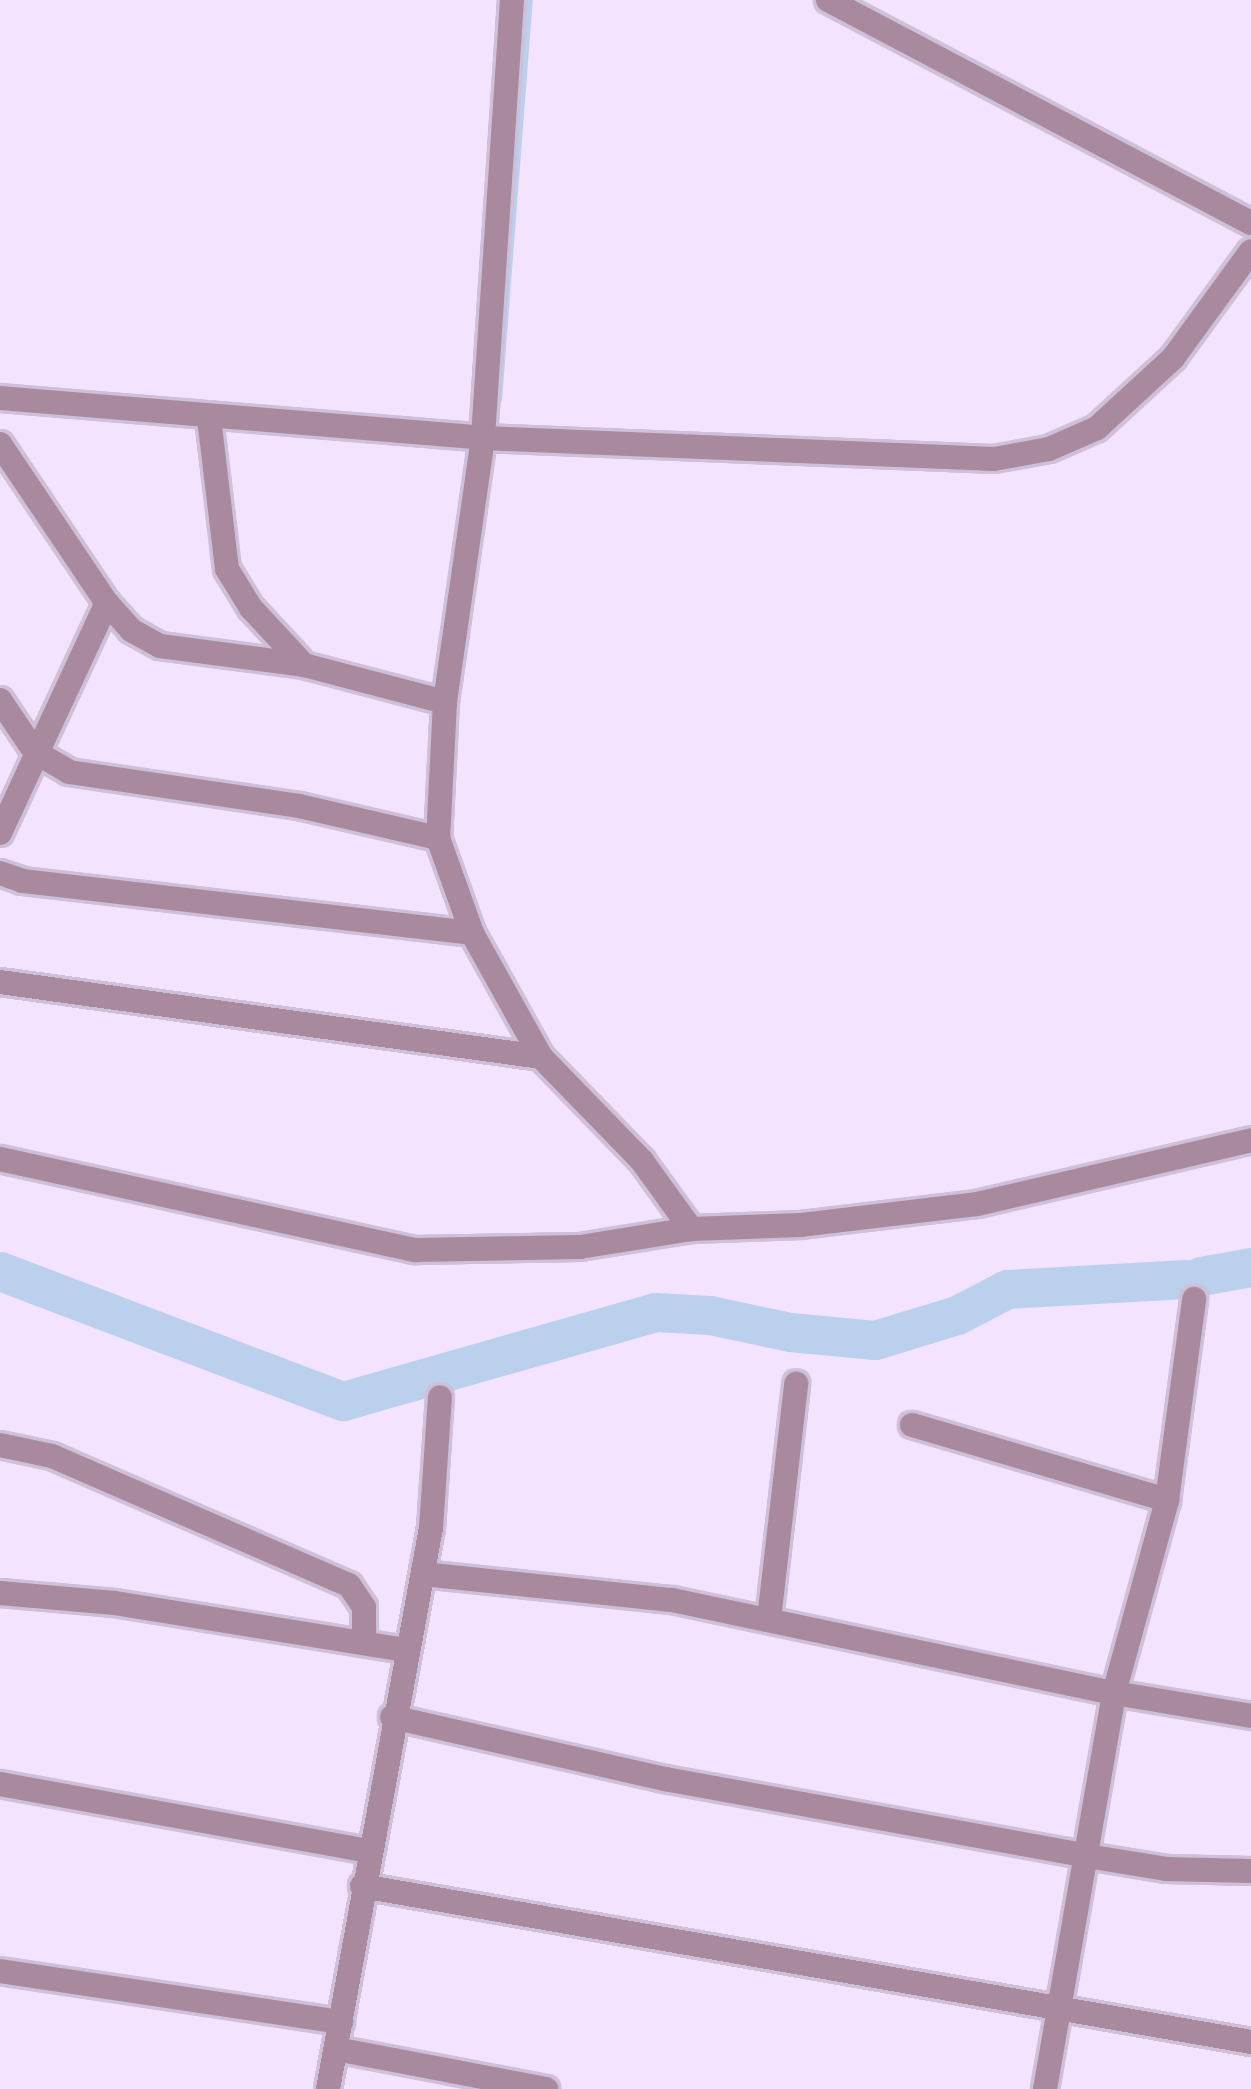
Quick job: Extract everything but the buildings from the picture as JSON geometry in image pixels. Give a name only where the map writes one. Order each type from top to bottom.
[{"type":"street","points":[[512,0],[483,438],[445,702],[438,838],[472,933],[541,1058],[642,1161],[691,1229]]},
{"type":"street","points":[[827,0],[1251,223]]},
{"type":"street","points":[[0,398],[483,438],[994,459],[1049,449],[1097,428],[1173,358],[1251,251]]},
{"type":"street","points":[[209,418],[227,569],[250,608],[304,665]]},
{"type":"street","points":[[0,444],[106,604],[131,630],[160,646],[304,665],[445,702]]},
{"type":"street","points":[[0,833],[106,604]]},
{"type":"street","points":[[0,700],[35,752],[69,772],[102,781],[299,806],[438,838]]},
{"type":"street","points":[[0,873],[23,881],[472,933]]},
{"type":"street","points":[[0,982],[541,1058]]},
{"type":"street","points":[[0,1159],[415,1250],[580,1247],[691,1229],[801,1225],[977,1204],[1251,1140]]},
{"type":"street","points":[[1045,2089],[1114,1693],[1166,1500],[1194,1299]]},
{"type":"street","points":[[769,1619],[796,1384]]},
{"type":"street","points":[[328,2089],[392,1717],[423,1574],[440,1397]]},
{"type":"street","points":[[912,1425],[1166,1500]]},
{"type":"street","points":[[0,1444],[52,1456],[349,1585],[364,1607],[364,1642]]},
{"type":"street","points":[[423,1574],[672,1600],[1114,1693],[1251,1716]]},
{"type":"street","points":[[0,1593],[116,1604],[406,1650]]},
{"type":"street","points":[[392,1717],[665,1779],[1087,1856],[1166,1869],[1251,1870]]},
{"type":"street","points":[[0,1784],[368,1851]]},
{"type":"street","points":[[362,1886],[1251,2042]]},
{"type":"street","points":[[0,1971],[341,2022]]},
{"type":"street","points":[[336,2049],[546,2089]]},
{"type":"waterway","points":[[499,400],[530,0]]},
{"type":"waterway","points":[[1201,1276],[1251,1267]]},
{"type":"waterway","points":[[0,1271],[343,1401],[655,1312],[710,1315],[790,1332],[875,1340],[957,1315],[1007,1289],[1186,1279]]}]
